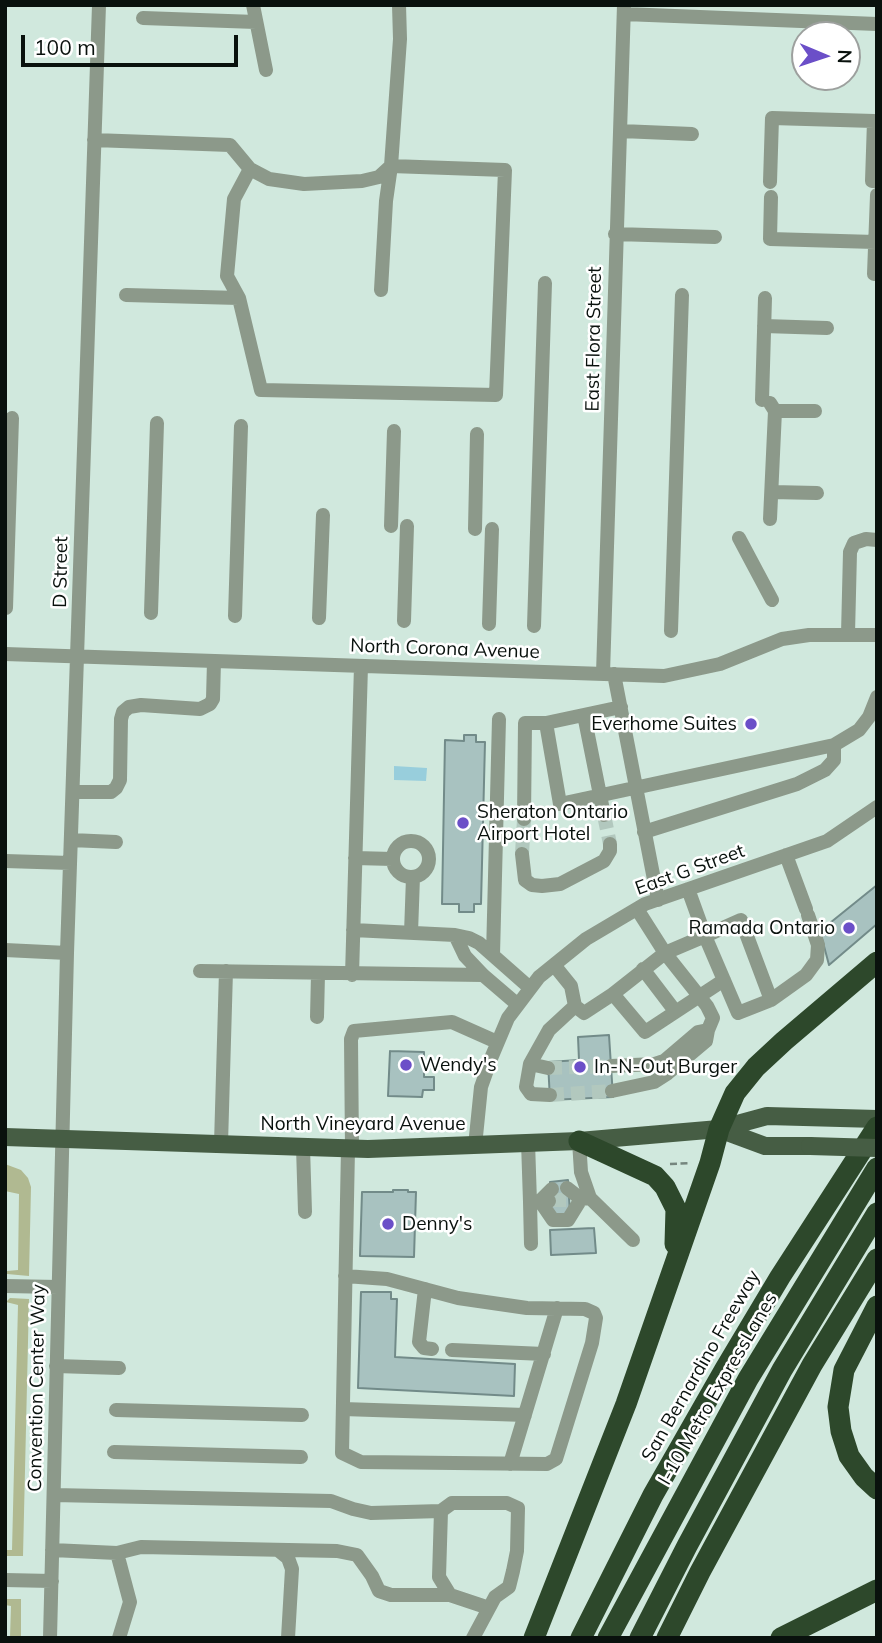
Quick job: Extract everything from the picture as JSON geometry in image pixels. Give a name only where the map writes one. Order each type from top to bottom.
[{"type":"highway","points":[[534,1638],[626,1404],[670,1281],[719,1129],[736,1093],[756,1067],[877,962]]},
{"type":"highway","name":"San Bernardino Freeway","points":[[581,1638],[653,1495],[725,1369],[877,1127]]},
{"type":"highway","points":[[579,1141],[651,1174],[665,1187],[676,1209],[677,1219],[670,1281]]},
{"type":"highway","name":"I-10 Metro ExpressLanes","points":[[608,1638],[748,1378],[877,1168]]},
{"type":"highway","points":[[640,1638],[746,1435],[877,1213]]},
{"type":"highway","points":[[667,1638],[812,1365],[877,1259]]},
{"type":"highway","points":[[877,1306],[844,1370],[838,1407],[841,1431],[849,1455],[877,1489]]},
{"type":"highway","points":[[781,1638],[877,1590]]},
{"type":"main road","name":"North Vineyard Avenue","points":[[5,1137],[350,1149],[579,1141],[719,1129],[767,1116],[877,1119]]},
{"type":"main road","name":"North Vineyard Avenue","points":[[719,1129],[765,1146],[877,1148]]},
{"type":"street","name":"D Street","points":[[62,1139],[99,5]]},
{"type":"street","points":[[253,5],[266,71]]},
{"type":"street","points":[[381,290],[400,39],[399,5]]},
{"type":"street","points":[[624,9],[877,23]]},
{"type":"street","name":"East Flora Street","points":[[624,9],[615,234],[609,674],[621,707],[657,900]]},
{"type":"street","points":[[143,18],[256,22]]},
{"type":"street","points":[[875,242],[770,239],[772,118],[874,121],[872,181],[877,181]]},
{"type":"street","points":[[621,131],[692,134]]},
{"type":"street","points":[[94,140],[230,145],[250,169],[269,179],[304,184],[362,181],[379,177],[391,166],[505,170],[496,395],[261,390],[239,298],[227,276],[234,200],[250,169]]},
{"type":"street","points":[[877,195],[874,274],[877,274]]},
{"type":"street","points":[[615,234],[715,237]]},
{"type":"street","points":[[534,626],[545,283]]},
{"type":"street","points":[[126,295],[239,298]]},
{"type":"street","points":[[671,631],[682,295]]},
{"type":"street","points":[[765,298],[772,492],[770,519]]},
{"type":"street","points":[[764,326],[827,328]]},
{"type":"street","points":[[769,404],[814,411]]},
{"type":"street","points":[[6,608],[12,418]]},
{"type":"street","points":[[151,613],[157,423]]},
{"type":"street","points":[[235,616],[241,426]]},
{"type":"street","points":[[391,526],[394,430]]},
{"type":"street","points":[[475,529],[477,434]]},
{"type":"street","points":[[772,492],[817,493]]},
{"type":"street","points":[[319,618],[323,515]]},
{"type":"street","points":[[404,621],[407,526]]},
{"type":"street","points":[[489,624],[492,529]]},
{"type":"street","points":[[739,538],[772,600]]},
{"type":"street","points":[[848,634],[850,552],[854,543],[871,539]]},
{"type":"street","name":"North Corona Avenue","points":[[5,654],[664,676],[720,664],[782,639],[809,635],[877,635]]},
{"type":"street","points":[[73,792],[111,792],[116,788],[120,780],[121,719],[123,712],[129,707],[205,707],[213,699],[214,661]]},
{"type":"street","points":[[352,975],[361,666]]},
{"type":"street","points":[[547,723],[559,804],[834,745],[859,730],[869,717],[877,697]]},
{"type":"street","points":[[524,819],[526,723],[547,723],[621,707]]},
{"type":"street","points":[[584,715],[604,815]]},
{"type":"street","points":[[493,955],[499,719]]},
{"type":"street","points":[[645,832],[797,784],[825,770],[834,760],[834,745]]},
{"type":"street","name":"East G Street","points":[[475,1146],[481,1087],[497,1042],[508,1018],[539,976],[586,939],[637,909],[827,841],[877,807]]},
{"type":"street","points":[[71,841],[116,842]]},
{"type":"street","points":[[414,841],[424,846],[429,856],[424,872],[413,877],[401,874],[393,859],[394,853],[402,844],[414,841]]},
{"type":"street","points":[[522,854],[525,880],[532,885],[560,884],[604,861],[610,851],[610,844]]},
{"type":"street","points":[[688,889],[738,1013],[771,1000],[806,975],[817,960],[818,945],[786,855]]},
{"type":"street","points":[[355,858],[393,859]]},
{"type":"street","points":[[5,861],[70,863]]},
{"type":"street","points":[[411,933],[413,877]]},
{"type":"street","points":[[612,1091],[654,1082],[668,1073],[706,1041],[713,1018],[665,953],[637,909]]},
{"type":"street","points":[[554,965],[571,986],[575,1006],[584,1013],[665,953],[741,920],[771,1000]]},
{"type":"street","points":[[353,930],[455,935],[479,943],[530,988]]},
{"type":"street","points":[[455,935],[466,956],[483,975],[518,1005]]},
{"type":"street","points":[[5,950],[67,953]]},
{"type":"street","points":[[643,969],[675,1011]]},
{"type":"street","points":[[200,971],[483,975]]},
{"type":"street","points":[[221,1144],[226,971]]},
{"type":"street","points":[[317,1017],[318,974]]},
{"type":"street","points":[[612,994],[645,1032],[723,980]]},
{"type":"street","points":[[550,1095],[531,1094],[526,1087],[530,1063],[549,1030],[575,1006]]},
{"type":"street","points":[[345,1276],[387,1279],[476,1300],[527,1308],[585,1309],[594,1313],[596,1318],[592,1343],[555,1459],[547,1464],[361,1462],[342,1453],[345,1276],[350,1149],[351,1039],[354,1031],[452,1022],[497,1042]]},
{"type":"street","points":[[611,1066],[655,1064],[664,1061],[698,1032],[708,1030]]},
{"type":"street","points":[[530,1063],[548,1068]]},
{"type":"street","name":"Convention Center Way","points":[[50,1638],[62,1139]]},
{"type":"street","points":[[528,1142],[543,1198],[553,1220],[568,1220],[582,1172],[579,1141]]},
{"type":"street","points":[[303,1147],[305,1212]]},
{"type":"street","points":[[576,1196],[633,1240]]},
{"type":"street","points":[[531,1244],[543,1198]]},
{"type":"street","points":[[5,1286],[58,1287]]},
{"type":"street","points":[[425,1289],[419,1342],[424,1348],[432,1349]]},
{"type":"street","points":[[510,1464],[557,1308]]},
{"type":"street","points":[[452,1350],[544,1354]]},
{"type":"street","points":[[57,1366],[119,1368]]},
{"type":"street","points":[[342,1409],[525,1415]]},
{"type":"street","points":[[116,1410],[302,1415]]},
{"type":"street","points":[[114,1452],[301,1457]]},
{"type":"street","points":[[54,1495],[331,1501],[371,1513],[440,1511],[452,1503],[507,1503],[518,1508],[517,1551],[509,1587],[495,1597],[473,1638]]},
{"type":"street","points":[[440,1511],[439,1577],[450,1595]]},
{"type":"street","points":[[52,1550],[117,1553],[141,1548],[337,1551],[357,1555],[379,1591],[391,1595],[450,1595],[489,1608]]},
{"type":"street","points":[[278,1550],[288,1558],[292,1569],[288,1638]]},
{"type":"street","points":[[117,1553],[131,1602],[118,1638]]},
{"type":"street","points":[[5,1580],[52,1581]]},
{"type":"path","points":[[667,1164],[700,1163]]},
{"type":"green space","points":[[5,1164],[21,1170],[31,1187],[29,1276],[7,1274],[7,1271],[18,1270],[19,1194],[5,1191]]},
{"type":"green space","points":[[10,1298],[29,1299],[23,1556],[5,1556],[5,1550],[12,1550],[18,1305],[6,1302]]},
{"type":"green space","points":[[5,1599],[21,1599],[21,1638],[10,1638],[11,1606],[5,1605]]},
{"type":"water","points":[[394,766],[427,768],[426,781],[394,780]]},
{"type":"building","name":"Sheraton Ontario Airport Hotel","points":[[464,735],[476,735],[476,742],[485,742],[481,904],[474,904],[474,912],[459,912],[459,904],[442,904],[445,740],[464,741]]},
{"type":"building","name":"Ramada Ontario","points":[[877,885],[877,924],[829,965],[820,931]]},
{"type":"building","name":"In-N-Out Burger","points":[[609,1035],[613,1097],[550,1100],[548,1062],[579,1060],[578,1037]]},
{"type":"building","name":"Wendy's","points":[[390,1051],[424,1052],[424,1077],[434,1077],[434,1090],[423,1090],[422,1097],[388,1096]]},
{"type":"building","points":[[568,1180],[570,1214],[551,1215],[550,1182]]},
{"type":"building","name":"Denny's","points":[[362,1192],[416,1192],[414,1257],[360,1256]]},
{"type":"building","points":[[594,1228],[596,1253],[551,1255],[550,1230]]},
{"type":"building","points":[[361,1292],[391,1292],[391,1299],[397,1299],[395,1357],[515,1364],[514,1396],[358,1388]]},
{"type":"tunnel","points":[[604,815],[610,844]]},
{"type":"tunnel","points":[[522,854],[524,819]]},
{"type":"tunnel","points":[[548,1068],[611,1066]]},
{"type":"tunnel","points":[[550,1095],[612,1091]]},
{"type":"tunnel","points":[[552,1200],[568,1200]]},
{"type":"place","name":"Everhome Suites","points":[[751,724]]},
{"type":"place","name":"Sheraton Ontario Airport Hotel","points":[[463,823]]},
{"type":"place","name":"Ramada Ontario","points":[[849,928]]},
{"type":"place","name":"Wendy's","points":[[406,1065]]},
{"type":"place","name":"In-N-Out Burger","points":[[580,1067]]},
{"type":"place","name":"Denny's","points":[[388,1224]]}]
